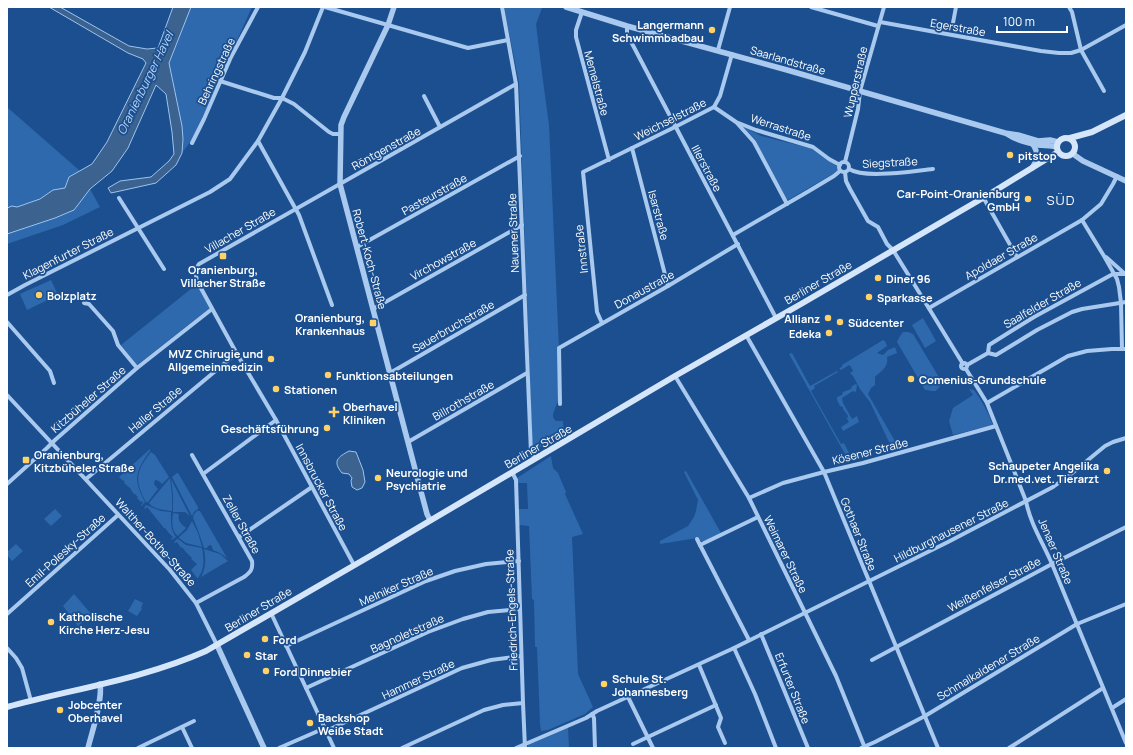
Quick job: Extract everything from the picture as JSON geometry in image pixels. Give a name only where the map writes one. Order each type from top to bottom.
[{"type":"main road","points":[[1092,132],[1065,138],[1058,147],[1060,154],[1065,156],[1073,154],[1076,144],[1092,132],[1126,115]]},
{"type":"main road","points":[[1070,138],[1076,144]]},
{"type":"main road","name":"Berliner Straße","points":[[7,707],[175,664],[217,645],[675,376],[983,198],[1031,169],[1058,147]]},
{"type":"street","name":"Behringstraße","points":[[192,143],[230,57],[258,7]]},
{"type":"street","points":[[324,7],[468,48],[508,40]]},
{"type":"street","name":"Klagenfurter Straße","points":[[7,295],[210,192],[230,179],[258,141],[282,98],[305,52],[324,7]]},
{"type":"street","name":"Robert-Koch-Straße","points":[[394,7],[388,25],[341,125],[340,184],[427,514],[430,520]]},
{"type":"street","name":"Nauener Straße","points":[[502,7],[516,84],[520,156],[527,373],[531,453],[534,459]]},
{"type":"street","name":"Saarlandstraße","points":[[566,7],[627,26],[718,50],[1005,133],[1038,140],[1050,140],[1058,147]]},
{"type":"street","points":[[718,50],[730,7]]},
{"type":"street","name":"Egerstraße","points":[[811,7],[879,24],[1041,51],[1072,53],[1081,50]]},
{"type":"street","name":"Wupperstraße","points":[[845,162],[858,109],[860,91],[884,7]]},
{"type":"street","points":[[952,28],[956,7]]},
{"type":"street","points":[[1069,7],[1072,12],[1081,50],[1104,90]]},
{"type":"street","name":"Memelstraße","points":[[582,12],[576,30],[576,37],[609,160]]},
{"type":"street","points":[[1081,50],[1126,25]]},
{"type":"street","name":"Illerstraße","points":[[627,26],[627,34],[776,318]]},
{"type":"street","name":"Weichselstraße","points":[[583,172],[675,128],[714,107],[720,96],[732,54]]},
{"type":"street","points":[[220,81],[274,98],[282,98],[294,104],[329,132],[333,134],[340,134]]},
{"type":"street","name":"Röntgenstraße","points":[[340,184],[516,84]]},
{"type":"street","points":[[424,96],[440,127]]},
{"type":"street","name":"Werrastraße","points":[[714,107],[736,122],[756,130],[813,147],[840,165]]},
{"type":"street","name":"Werrastraße","points":[[736,122],[754,142],[787,204]]},
{"type":"street","name":"Saarlandstraße","points":[[1005,133],[1014,138],[1032,143],[1058,147]]},
{"type":"street","points":[[258,141],[299,215],[332,305]]},
{"type":"street","points":[[1031,169],[1036,163],[1037,159],[1036,149],[1032,143]]},
{"type":"street","name":"Isarstraße","points":[[632,148],[668,286]]},
{"type":"street","points":[[1073,154],[1083,161],[1126,181]]},
{"type":"street","name":"Pasteurstraße","points":[[357,247],[520,156]]},
{"type":"street","points":[[845,171],[839,168],[841,163],[845,162],[848,164],[845,171],[846,181],[850,189],[868,221],[878,227],[887,244],[893,250]]},
{"type":"street","name":"Siegstraße","points":[[845,171],[865,174],[933,169]]},
{"type":"street","points":[[733,235],[845,171]]},
{"type":"street","name":"Innstraße","points":[[583,172],[597,312],[602,323]]},
{"type":"street","name":"Apoldaer Straße","points":[[929,308],[1082,220],[1101,204],[1116,176]]},
{"type":"street","name":"Villacher Straße","points":[[195,270],[198,264],[340,184]]},
{"type":"street","points":[[119,198],[164,269]]},
{"type":"street","points":[[983,198],[1017,257]]},
{"type":"street","points":[[987,403],[1068,356],[1087,351],[1124,349],[1121,303],[1117,279],[1082,220]]},
{"type":"street","name":"Virchowstraße","points":[[373,309],[522,225]]},
{"type":"street","name":"Donaustraße","points":[[560,404],[559,348],[738,244]]},
{"type":"street","name":"Jenaer Straße","points":[[893,250],[987,403],[1041,541],[1045,546],[1126,743]]},
{"type":"street","points":[[1104,256],[1125,274]]},
{"type":"street","name":"Innsbrucker Straße","points":[[195,270],[197,281],[212,309],[276,420],[354,565]]},
{"type":"street","name":"Saalfelder Straße","points":[[988,353],[989,345],[1034,317],[1113,274],[1125,274]]},
{"type":"street","name":"Sauerbruchstraße","points":[[390,372],[524,295]]},
{"type":"street","name":"Saalfelder Straße","points":[[965,366],[988,353],[996,355],[1037,330],[1072,312],[1126,302]]},
{"type":"street","name":"Kitzbüheler Straße","points":[[84,303],[89,304],[113,331],[118,345],[137,368]]},
{"type":"street","name":"Kitzbüheler Straße","points":[[7,484],[137,368],[212,309]]},
{"type":"street","points":[[7,322],[50,371],[54,382]]},
{"type":"street","name":"Gothaer Straße","points":[[746,335],[824,472],[938,748]]},
{"type":"street","name":"Haller Straße","points":[[86,479],[237,354]]},
{"type":"street","name":"Billrothstraße","points":[[408,442],[527,373]]},
{"type":"street","name":"Weimarer Straße","points":[[675,376],[749,498],[836,676],[864,748]]},
{"type":"street","name":"Walther-Bothe-Straße","points":[[7,395],[170,570],[196,603],[264,748]]},
{"type":"street","points":[[203,474],[276,420]]},
{"type":"street","name":"Kösener Straße","points":[[749,498],[783,483],[863,463],[996,426]]},
{"type":"street","name":"Hildburghausener Straße","points":[[516,748],[525,746],[586,718],[597,711],[699,665],[869,582],[1053,487],[1105,446],[1126,438]]},
{"type":"street","name":"Zeller Straße","points":[[192,454],[252,561],[253,568],[244,577],[196,603]]},
{"type":"street","name":"Friedrich-Engels-Straße","points":[[512,472],[516,480],[525,746]]},
{"type":"street","points":[[239,537],[312,487]]},
{"type":"street","name":"Emil-Polesky-Straße","points":[[7,614],[118,515]]},
{"type":"street","points":[[700,545],[758,517]]},
{"type":"street","name":"Weißenfelser Straße","points":[[872,660],[1052,564],[1126,527]]},
{"type":"street","points":[[697,539],[749,640]]},
{"type":"street","name":"Melniker Straße","points":[[286,646],[426,581],[455,571],[486,564],[519,561]]},
{"type":"street","name":"Schmalkaldener Straße","points":[[864,748],[925,716],[1077,624],[1126,604]]},
{"type":"street","name":"Bagnoletstraße","points":[[306,688],[428,632],[463,619],[488,612],[520,609]]},
{"type":"street","points":[[271,613],[334,748]]},
{"type":"street","name":"Erfurter Straße","points":[[761,634],[808,748]]},
{"type":"street","points":[[7,648],[19,662],[24,672],[31,701]]},
{"type":"street","points":[[734,648],[776,748]]},
{"type":"street","name":"Hammer Straße","points":[[279,748],[462,668],[491,660],[521,656]]},
{"type":"street","points":[[699,665],[721,718],[718,726],[724,743]]},
{"type":"street","points":[[88,748],[99,703],[101,690],[100,684]]},
{"type":"street","points":[[1010,748],[1104,688]]},
{"type":"street","points":[[628,697],[653,748]]},
{"type":"street","points":[[1112,708],[1126,699]]},
{"type":"street","points":[[402,748],[484,710],[503,705],[523,703]]},
{"type":"street","points":[[633,744],[716,705]]},
{"type":"street","points":[[592,714],[594,718],[595,748]]},
{"type":"street","points":[[138,748],[194,722]]},
{"type":"street","points":[[182,727],[192,748]]},
{"type":"street","points":[[149,748],[151,742]]},
{"type":"shaded area","points":[[191,7],[252,7],[193,138],[182,153],[182,126],[169,63]]},
{"type":"shaded area","points":[[504,7],[542,8],[536,24],[549,125],[561,394],[553,416],[556,421],[563,421],[564,434],[537,449],[533,447],[532,439],[519,83]]},
{"type":"shaded area","points":[[7,107],[80,171],[69,177],[65,188],[53,190],[40,199],[17,207],[12,206],[7,208]]},
{"type":"shaded area","points":[[743,126],[761,136],[814,149],[838,167],[838,171],[788,200],[762,155],[756,141]]},
{"type":"shaded area","points":[[90,189],[100,207],[63,225],[7,244],[7,234],[74,210]]},
{"type":"shaded area","name":"Bolzplatz","points":[[51,280],[58,295],[27,310],[20,294]]},
{"type":"shaded area","points":[[197,284],[210,308],[137,365],[121,345]]},
{"type":"shaded area","points":[[923,318],[936,341],[925,348],[912,325]]},
{"type":"shaded area","points":[[903,332],[913,334],[940,379],[941,385],[936,391],[925,390],[897,342]]},
{"type":"shaded area","points":[[883,340],[887,346],[877,353],[883,355],[888,350],[895,347],[897,353],[887,357],[886,366],[875,377],[875,385],[871,388],[868,394],[896,443],[892,446],[870,402],[850,373],[853,371],[851,367],[849,365],[841,370],[839,368]]},
{"type":"shaded area","points":[[792,353],[810,386],[837,371],[838,372],[814,386],[815,388],[811,391],[841,444],[844,443],[849,453],[845,454],[789,354]]},
{"type":"shaded area","points":[[856,384],[855,392],[853,391],[842,398],[843,403],[852,419],[857,416],[859,422],[843,431],[841,427],[849,422],[847,419],[848,416],[843,407],[840,406],[837,397],[842,395],[843,392],[851,389],[852,386]]},
{"type":"shaded area","points":[[969,389],[974,390],[977,394],[993,425],[953,435],[949,421],[953,408],[973,395]]},
{"type":"shaded area","points":[[150,449],[137,476],[141,494],[145,502],[142,506],[142,501],[141,502],[137,498],[138,497],[119,477]]},
{"type":"shaded area","points":[[151,452],[155,455],[169,477],[162,484],[155,480],[154,484],[158,489],[148,502],[146,502],[138,482],[138,476],[142,465]]},
{"type":"shaded area","points":[[551,456],[553,468],[558,473],[566,492],[565,494],[583,534],[572,537],[578,674],[593,707],[585,714],[548,730],[541,731],[537,647],[535,647],[534,600],[532,599],[529,526],[519,525],[518,509],[528,509],[527,483],[518,483],[517,478]]},
{"type":"shaded area","points":[[686,471],[721,533],[704,541],[697,538],[660,544],[660,541],[688,526],[694,517],[698,500],[684,472]]},
{"type":"shaded area","points":[[177,473],[198,507],[192,516],[172,477]]},
{"type":"shaded area","points":[[170,478],[172,511],[153,507],[149,503]]},
{"type":"shaded area","points":[[171,479],[190,516],[185,512],[173,512]]},
{"type":"shaded area","points":[[146,505],[161,511],[171,512],[172,528],[176,537],[172,540],[171,539],[173,537],[147,507],[145,509],[144,508]]},
{"type":"shaded area","points":[[55,509],[62,516],[51,526],[44,519]]},
{"type":"shaded area","points":[[197,511],[200,511],[227,558],[213,550],[211,545],[204,548],[193,518]]},
{"type":"shaded area","points":[[173,513],[179,514],[180,522],[186,528],[178,536],[173,529]]},
{"type":"shaded area","points":[[192,521],[198,533],[202,547],[186,543],[179,538],[187,530]]},
{"type":"shaded area","points":[[177,539],[186,545],[202,548],[203,567],[198,578],[191,570],[197,564],[177,542],[174,542]]},
{"type":"shaded area","points":[[16,544],[23,551],[12,561],[7,555],[7,552]]},
{"type":"shaded area","points":[[204,549],[220,554],[228,561],[201,577],[205,563]]},
{"type":"shaded area","points":[[74,594],[92,615],[78,626],[63,606]]},
{"type":"shaded area","points":[[135,599],[143,603],[142,609],[137,616],[128,611]]},
{"type":"shaded area","points":[[568,727],[569,748],[528,748],[529,744]]},
{"type":"water","name":"Oranienburger Havel","points":[[49,7],[60,7],[129,46],[147,49],[158,48],[173,7],[191,7],[169,63],[182,126],[182,153],[176,165],[156,183],[111,193],[108,188],[120,181],[151,177],[169,161],[174,154],[166,94],[156,85],[128,148],[112,171],[90,189],[74,210],[7,234],[7,208],[12,206],[17,207],[40,199],[53,190],[65,188],[69,177],[92,164],[107,142],[146,63],[143,59],[128,53]]},
{"type":"water","points":[[349,451],[356,452],[363,470],[365,482],[362,488],[357,490],[352,487],[352,478],[349,474],[342,473],[337,465],[339,457]]},
{"type":"place","name":"Langermann Schwimmbadbau","points":[[712,30]]},
{"type":"place","name":"pitstop","points":[[1010,155]]},
{"type":"place","name":"Car-Point-Oranienburg GmbH","points":[[1028,199]]},
{"type":"place","name":"Oranienburg, Villacher Straße","points":[[223,256]]},
{"type":"place","name":"Diner 96","points":[[878,278]]},
{"type":"place","name":"Bolzplatz","points":[[39,295]]},
{"type":"place","name":"Sparkasse","points":[[869,297]]},
{"type":"place","name":"Allianz","points":[[828,318]]},
{"type":"place","name":"Südcenter","points":[[840,322]]},
{"type":"place","name":"Oranienburg, Krankenhaus","points":[[373,323]]},
{"type":"place","name":"Edeka","points":[[829,333]]},
{"type":"place","name":"MVZ Chirugie und Allgemeinmedizin","points":[[271,359]]},
{"type":"place","name":"Funktionsabteilungen","points":[[328,375]]},
{"type":"place","name":"Comenius-Grundschule","points":[[911,379]]},
{"type":"place","name":"Stationen","points":[[276,389]]},
{"type":"place","name":"Oberhavel Kliniken","points":[[334,412]]},
{"type":"place","name":"Geschäftsführung","points":[[327,428]]},
{"type":"place","name":"Oranienburg, Kitzbüheler Straße","points":[[26,460]]},
{"type":"place","name":"Schaupeter Angelika Dr.med.vet. Tierarzt","points":[[1107,471]]},
{"type":"place","name":"Neurologie und Psychiatrie","points":[[378,478]]},
{"type":"place","name":"Katholische Kirche Herz-Jesu","points":[[51,622]]},
{"type":"place","name":"Ford","points":[[265,639]]},
{"type":"place","name":"Star","points":[[247,655]]},
{"type":"place","name":"Ford Dinnebier","points":[[266,671]]},
{"type":"place","name":"Schule St. Johannesberg","points":[[604,684]]},
{"type":"place","name":"Jobcenter Oberhavel","points":[[60,710]]},
{"type":"place","name":"Backshop Weiße Stadt","points":[[310,723]]},
{"type":"district","name":"SÜD","points":[[1061,200]]}]
